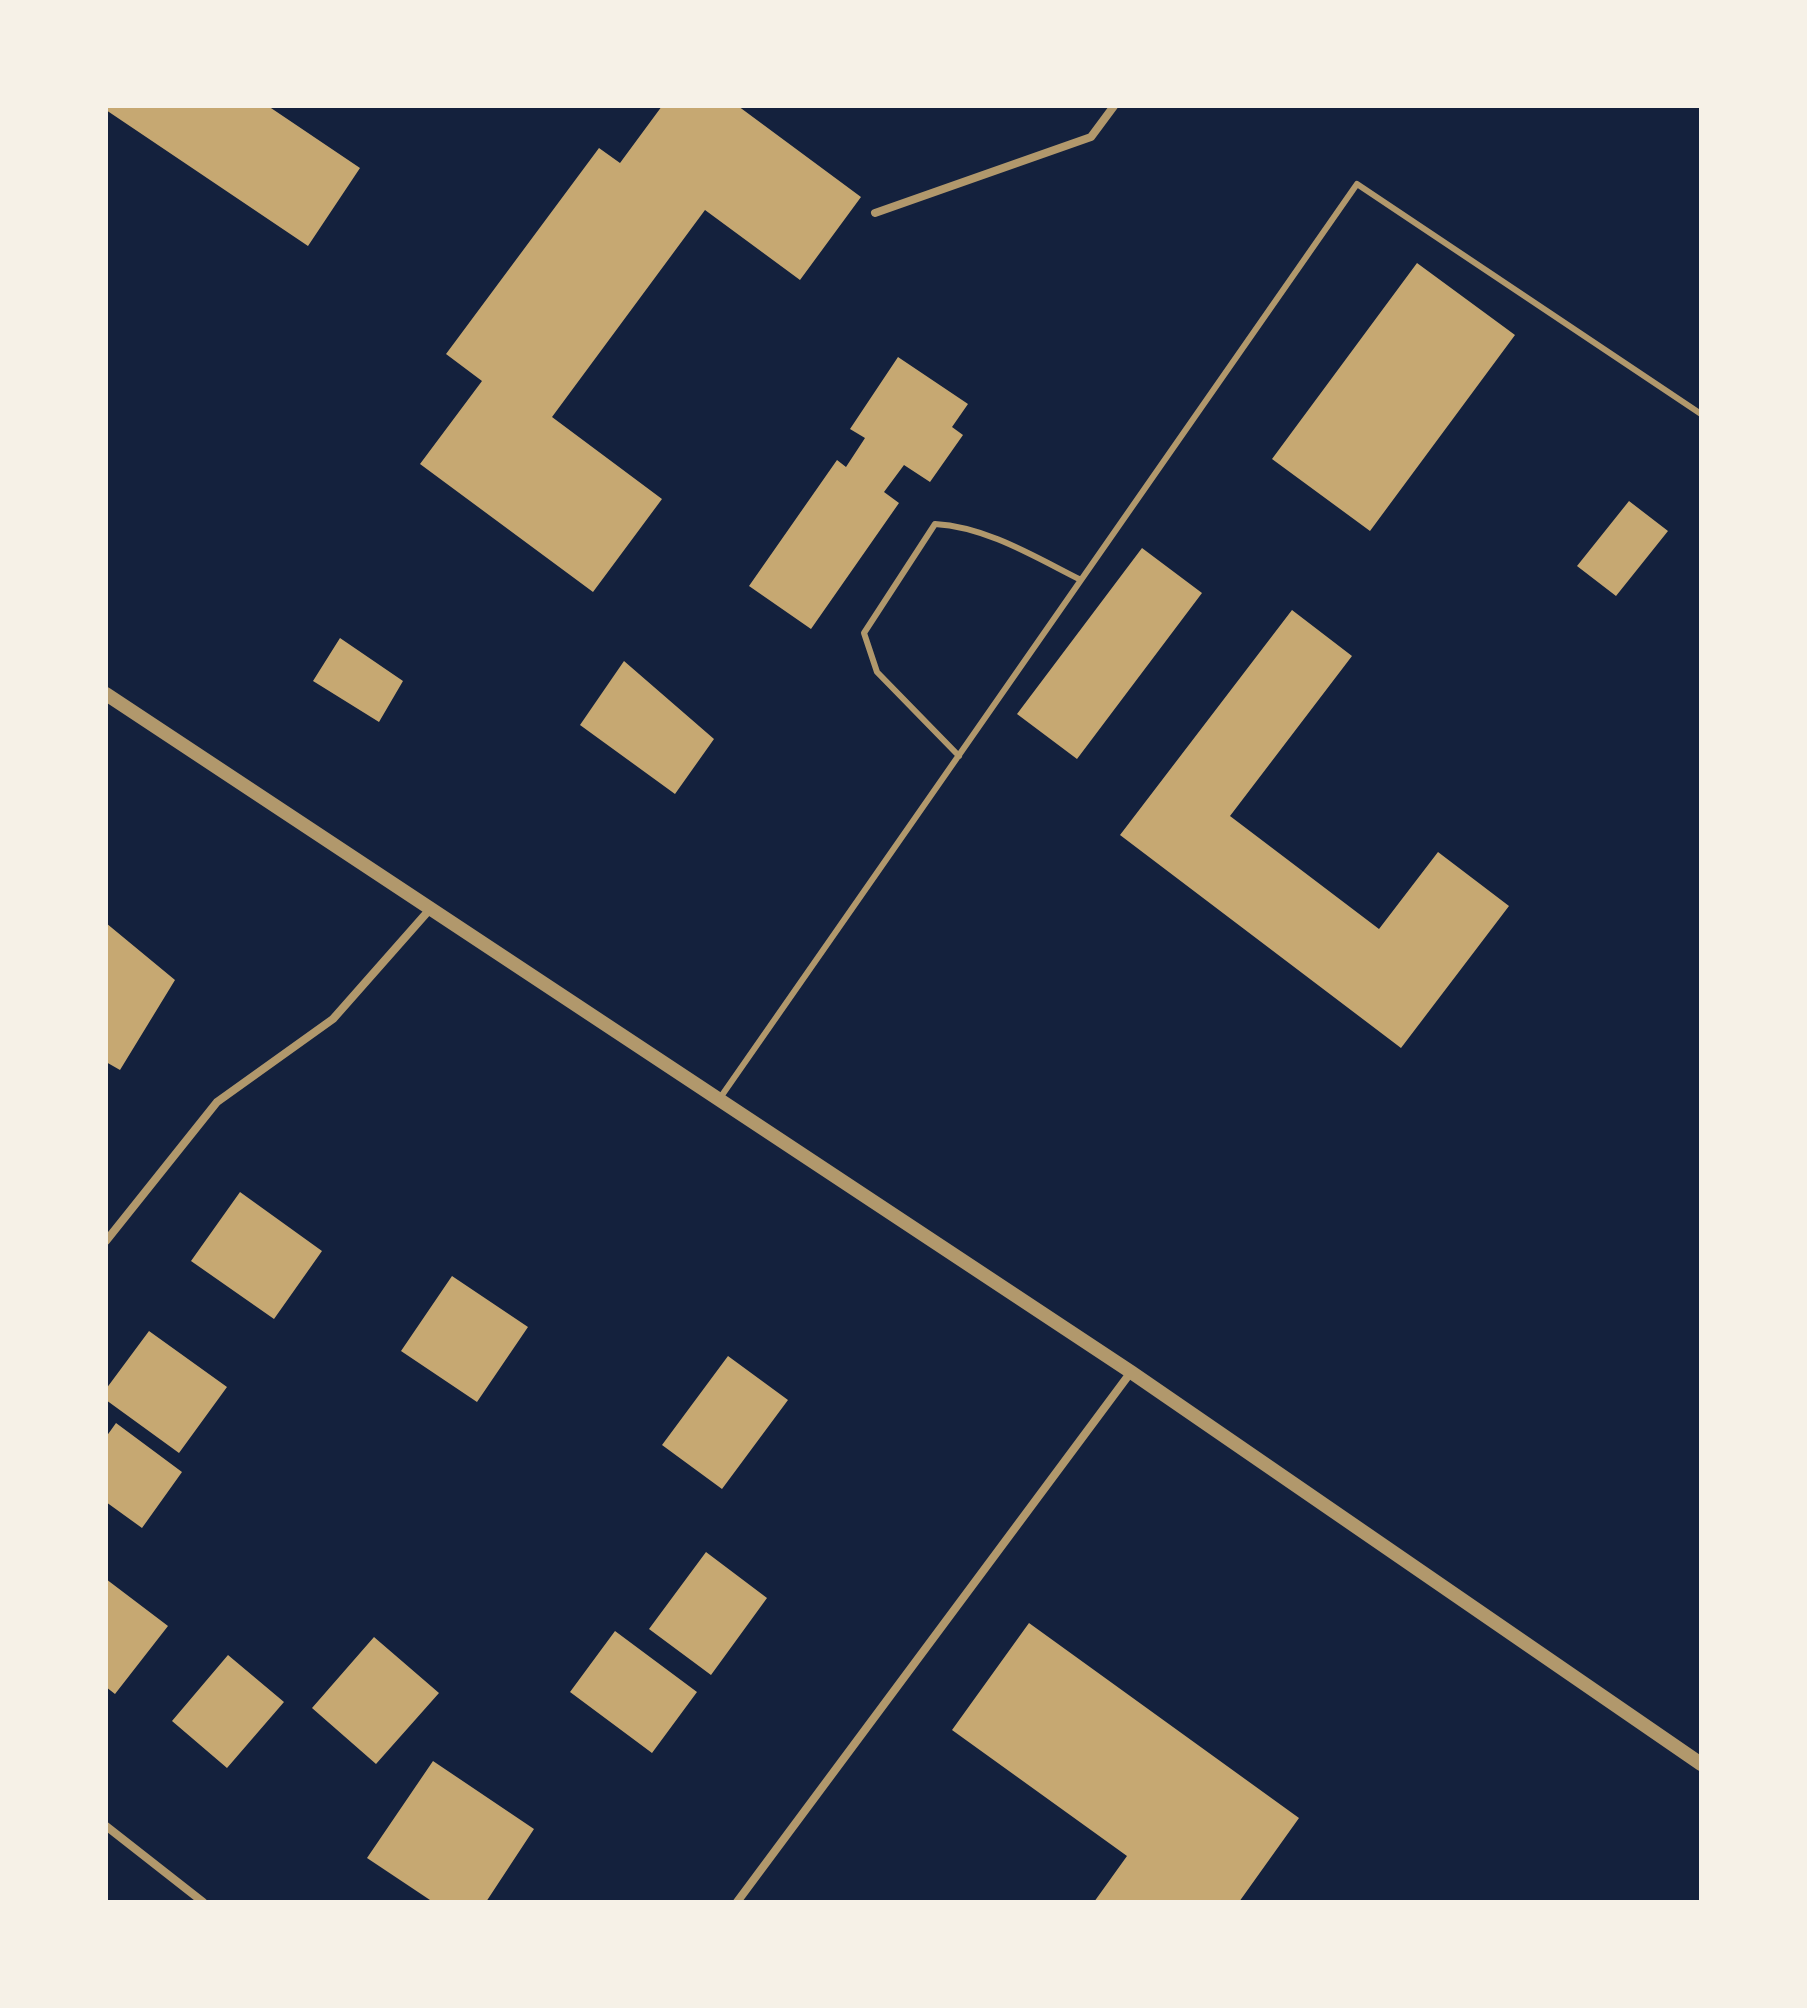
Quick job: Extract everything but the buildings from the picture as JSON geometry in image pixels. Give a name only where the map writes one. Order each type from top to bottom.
[{"type":"street","points":[[875,213],[1091,137],[1114,106]]},
{"type":"street","points":[[106,694],[1131,1372],[1701,1764]]},
{"type":"street","points":[[106,1241],[217,1102],[333,1019],[431,908]]},
{"type":"street","points":[[737,1902],[1131,1372]]},
{"type":"street","points":[[106,1826],[203,1902]]},
{"type":"lane","points":[[719,1099],[1357,184],[1701,414]]},
{"type":"lane","points":[[959,756],[877,672],[864,633],[935,524],[961,525],[1016,547],[1081,580]]}]
